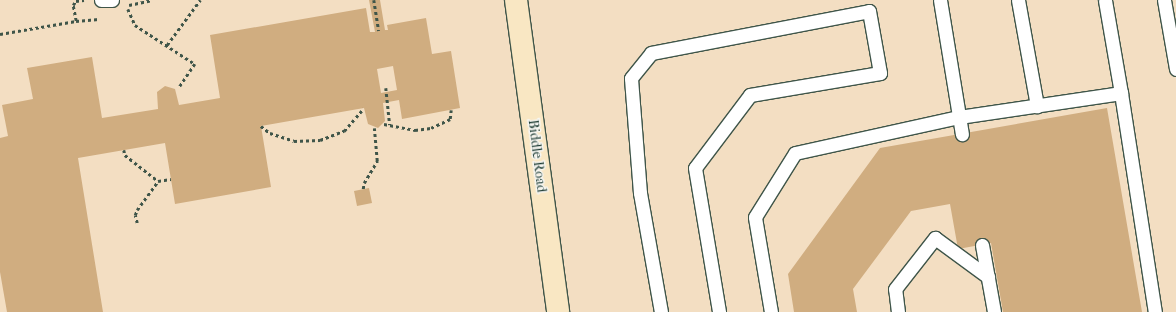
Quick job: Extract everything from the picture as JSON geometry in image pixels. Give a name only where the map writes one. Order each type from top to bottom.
[{"type":"main road","name":"Biddle Road","points":[[516,0],[558,312]]},
{"type":"lane","points":[[95,2],[112,0]]},
{"type":"lane","points":[[940,0],[962,134]]},
{"type":"lane","points":[[1018,0],[1038,106]]},
{"type":"lane","points":[[1105,0],[1155,312]]},
{"type":"lane","points":[[1164,0],[1176,69]]},
{"type":"lane","points":[[661,312],[640,193],[631,78],[651,53],[869,11],[880,73],[750,95],[695,168],[719,312]]},
{"type":"lane","points":[[771,312],[755,217],[795,153],[959,117],[1121,94]]},
{"type":"lane","points":[[898,312],[896,289],[935,238],[988,277]]},
{"type":"lane","points":[[982,245],[994,312]]},
{"type":"path","points":[[76,21],[73,4],[76,1],[85,0],[95,2]]},
{"type":"path","points":[[152,0],[126,5],[136,25],[195,64],[180,86]]},
{"type":"path","points":[[167,46],[200,0]]},
{"type":"path","points":[[374,0],[380,31]]},
{"type":"path","points":[[0,34],[100,18],[103,15]]},
{"type":"path","points":[[386,88],[390,125]]},
{"type":"path","points":[[260,126],[270,133],[294,141],[320,140],[344,131],[364,108]]},
{"type":"path","points":[[384,124],[415,130],[431,128],[450,119],[451,110]]},
{"type":"path","points":[[363,189],[364,183],[377,161],[374,128]]},
{"type":"path","points":[[124,150],[125,156],[158,181]]},
{"type":"path","points":[[137,223],[135,215],[137,210],[158,181],[171,179]]},
{"type":"building","points":[[369,0],[380,0],[385,30],[388,30],[387,25],[426,18],[432,54],[451,51],[460,108],[402,119],[399,100],[383,103],[385,121],[378,128],[368,124],[364,108],[261,126],[271,187],[175,204],[165,143],[78,158],[103,312],[7,312],[0,272],[0,138],[8,136],[2,105],[33,99],[27,68],[92,57],[102,118],[158,109],[157,92],[165,86],[175,89],[179,105],[220,98],[210,35],[366,8],[370,32],[375,32]],"holes":[[[393,66],[397,90],[381,93],[377,69]]]},
{"type":"building","points":[[1107,108],[1142,312],[1003,312],[991,243],[958,249],[950,204],[911,211],[853,289],[857,312],[794,312],[788,274],[880,148]]},
{"type":"building","points":[[369,188],[372,203],[357,206],[354,191]]}]
